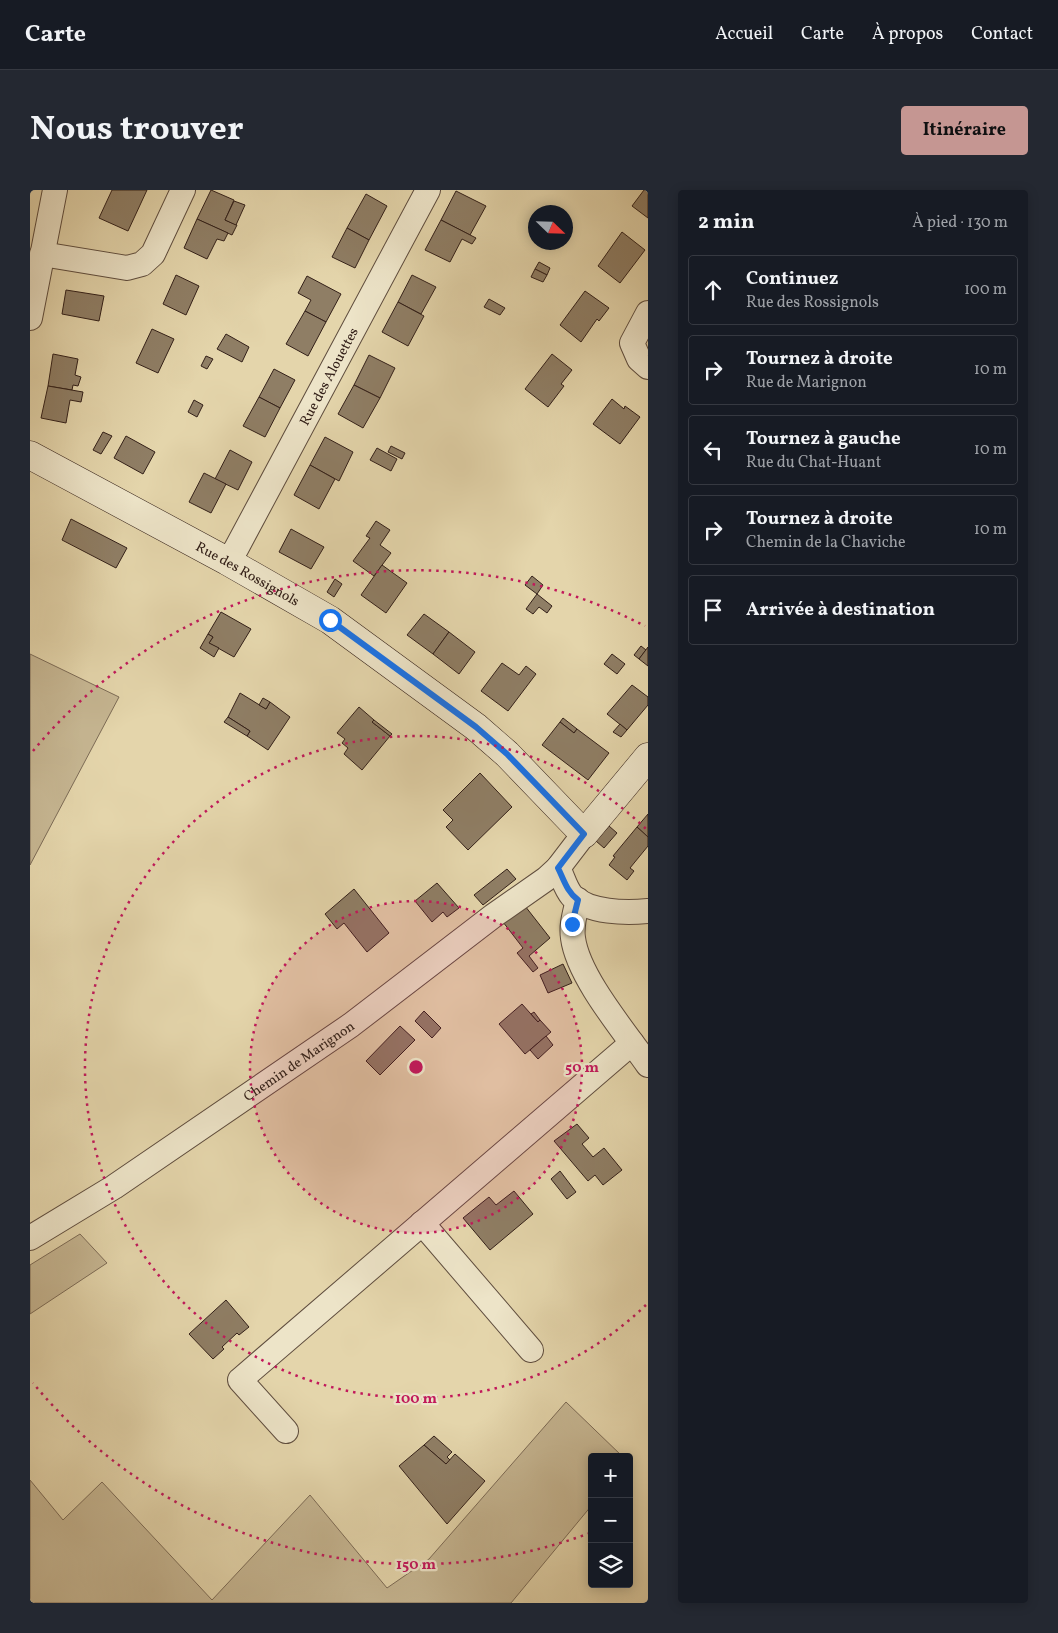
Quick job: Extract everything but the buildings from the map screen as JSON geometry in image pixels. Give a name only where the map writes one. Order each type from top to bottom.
[{"type":"street","points":[[30,318],[54,190]]},
{"type":"street","points":[[42,254],[127,268],[142,264],[153,254],[183,190]]},
{"type":"street","name":"Rue des Alouettes","points":[[227,561],[236,550],[428,190]]},
{"type":"street","points":[[648,313],[632,343],[638,359],[648,367]]},
{"type":"street","name":"Rue des Rossignols","points":[[30,455],[227,561],[330,620],[476,727],[507,754],[584,834]]},
{"type":"street","points":[[584,834],[648,758]]},
{"type":"street","name":"Chemin de Marignon","points":[[30,1238],[114,1187],[351,1025],[493,916],[546,880],[558,868],[584,834]]},
{"type":"street","points":[[558,868],[565,885],[572,896],[578,900],[602,910],[648,911]]},
{"type":"street","points":[[578,900],[572,924],[573,940],[583,971],[648,1065]]},
{"type":"street","points":[[286,1430],[240,1380],[632,1043]]},
{"type":"street","points":[[422,1223],[531,1350]]},
{"type":"shaded area","points":[[30,654],[119,697],[30,865]]},
{"type":"shaded area","points":[[80,1234],[107,1263],[30,1314],[30,1265]]},
{"type":"shaded area","points":[[566,1402],[619,1453],[588,1453],[588,1510],[511,1603],[30,1603],[30,1480],[63,1520],[102,1482],[212,1600],[310,1495],[387,1588],[429,1559]]},
{"type":"route","points":[[330,620],[476,727],[507,754],[584,834],[558,868],[564,878],[565,885],[572,896],[578,900],[572,924]]}]
